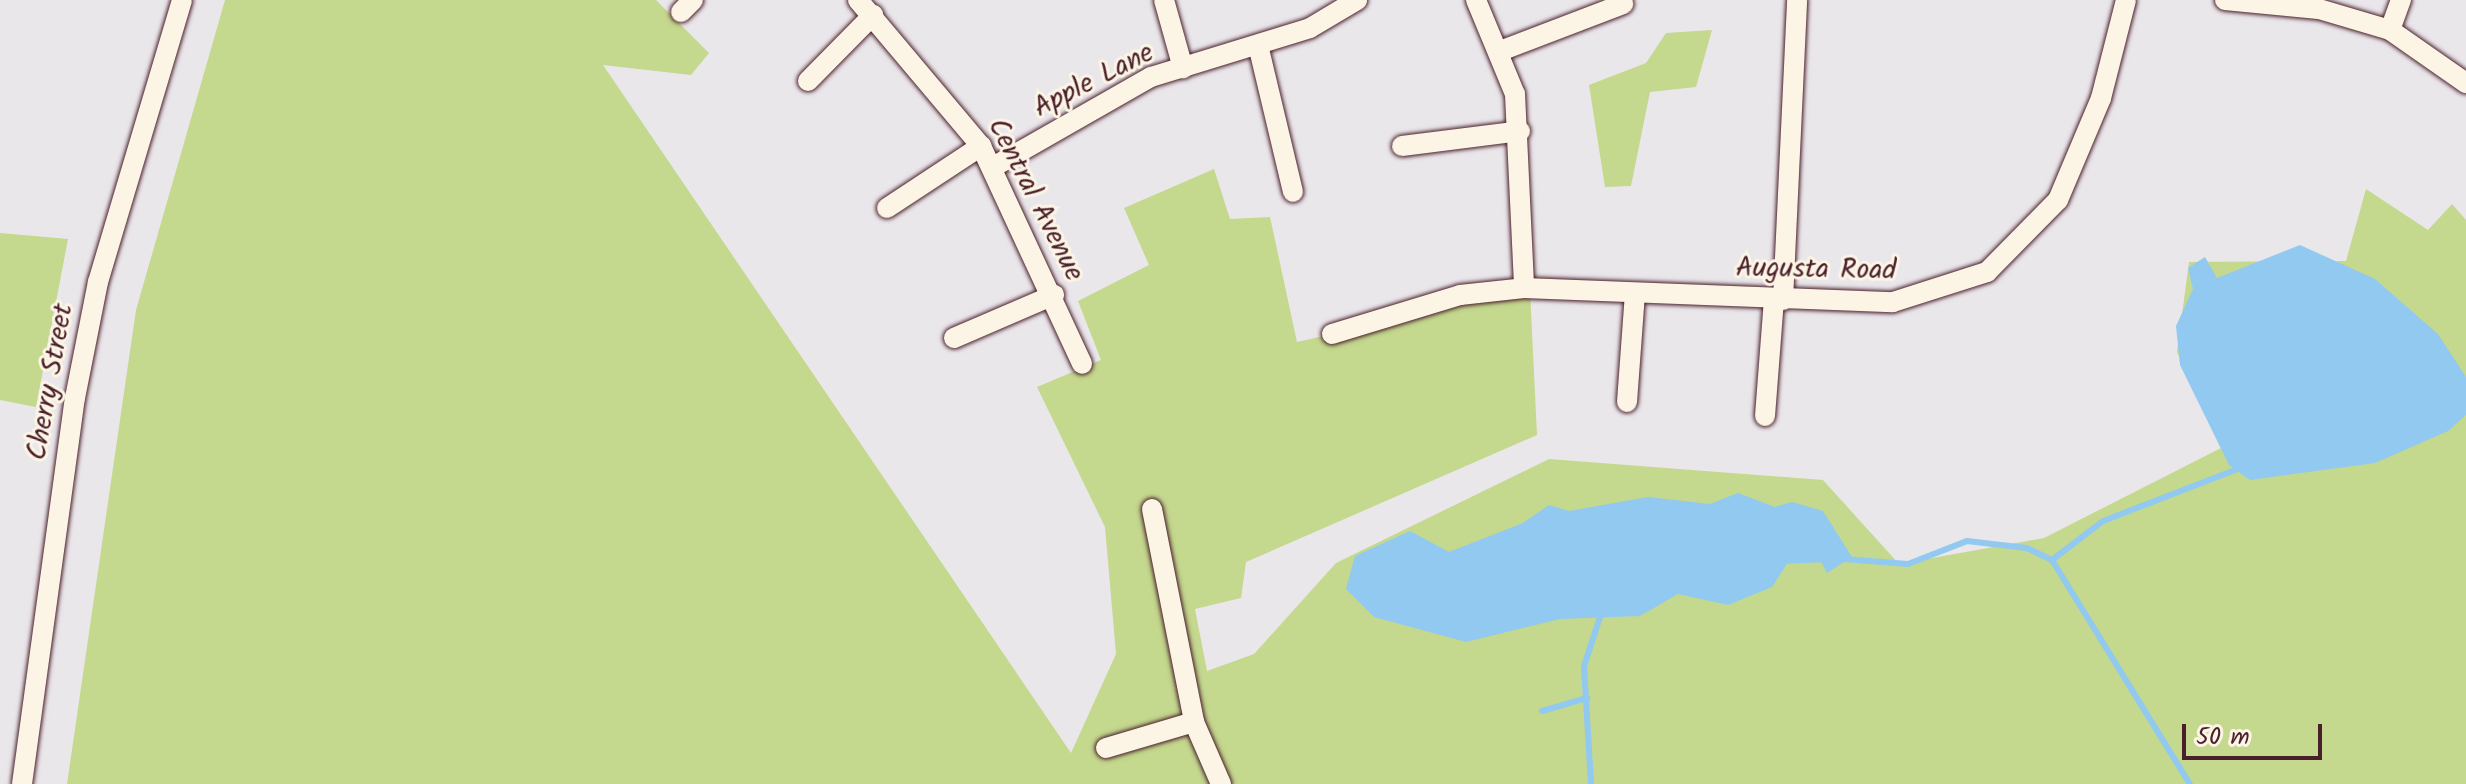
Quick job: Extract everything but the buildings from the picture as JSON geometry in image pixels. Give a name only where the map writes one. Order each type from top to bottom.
[{"type":"street","name":"Cherry Street","points":[[22,784],[95,296],[182,0]]},
{"type":"street","name":"Central Avenue","points":[[858,0],[981,146],[1054,295],[1082,364]]},
{"type":"street","points":[[1164,0],[1183,68]]},
{"type":"street","name":"Apple Lane","points":[[993,167],[1151,77],[1310,28],[1357,0]]},
{"type":"street","points":[[1476,0],[1500,51],[1520,131],[1524,288]]},
{"type":"street","points":[[1765,416],[1778,299],[1797,0]]},
{"type":"street","name":"Augusta Road","points":[[1332,334],[1460,295],[1524,288],[1893,302],[1987,272],[2058,200],[2101,98],[2126,0]]},
{"type":"street","points":[[2225,0],[2319,9],[2390,30],[2466,83]]},
{"type":"street","points":[[2390,30],[2401,0]]},
{"type":"street","points":[[1500,51],[1623,4]]},
{"type":"street","points":[[808,81],[873,15]]},
{"type":"street","points":[[1258,45],[1293,192]]},
{"type":"street","points":[[1402,146],[1520,131]]},
{"type":"street","points":[[887,208],[981,146]]},
{"type":"street","points":[[1627,402],[1635,293]]},
{"type":"street","points":[[954,338],[1054,295]]},
{"type":"street","points":[[1152,509],[1194,722],[1221,784]]},
{"type":"street","points":[[1106,748],[1194,722]]},
{"type":"green space","points":[[225,0],[656,0],[709,53],[691,75],[603,65],[1071,753],[1116,654],[1105,527],[1037,387],[1101,360],[1078,301],[1149,265],[1124,208],[1214,169],[1230,219],[1270,217],[1297,342],[1530,290],[1537,435],[1246,562],[1241,598],[1195,609],[1207,671],[1254,654],[1336,563],[1549,459],[1823,480],[1899,564],[2044,538],[2221,448],[2177,352],[2189,262],[2346,261],[2366,189],[2428,230],[2452,204],[2466,220],[2466,784],[67,784],[136,310]]},
{"type":"green space","points":[[1712,30],[1696,87],[1650,92],[1631,186],[1605,187],[1589,85],[1646,63],[1666,33]]},
{"type":"green space","points":[[0,233],[68,239],[36,407],[0,400]]},
{"type":"water","points":[[2300,245],[2375,279],[2438,334],[2466,377],[2466,415],[2448,431],[2375,463],[2250,480],[2229,465],[2180,365],[2176,326],[2193,289],[2188,268],[2205,257],[2217,278]]},
{"type":"water","points":[[1738,493],[1775,507],[1792,502],[1823,511],[1852,557],[1827,573],[1819,558],[1790,559],[1772,587],[1728,605],[1678,594],[1640,616],[1560,619],[1466,642],[1374,617],[1346,589],[1355,556],[1410,531],[1449,552],[1523,523],[1549,505],[1569,511],[1648,497],[1710,504]]},
{"type":"waterway","points":[[2052,560],[2103,521],[2238,469]]},
{"type":"waterway","points":[[1844,559],[1908,564],[1967,541],[2027,548],[2052,560],[2190,784]]},
{"type":"waterway","points":[[1780,561],[1829,559]]},
{"type":"waterway","points":[[1591,784],[1584,666],[1601,614]]},
{"type":"waterway","points":[[1542,711],[1587,698]]}]
